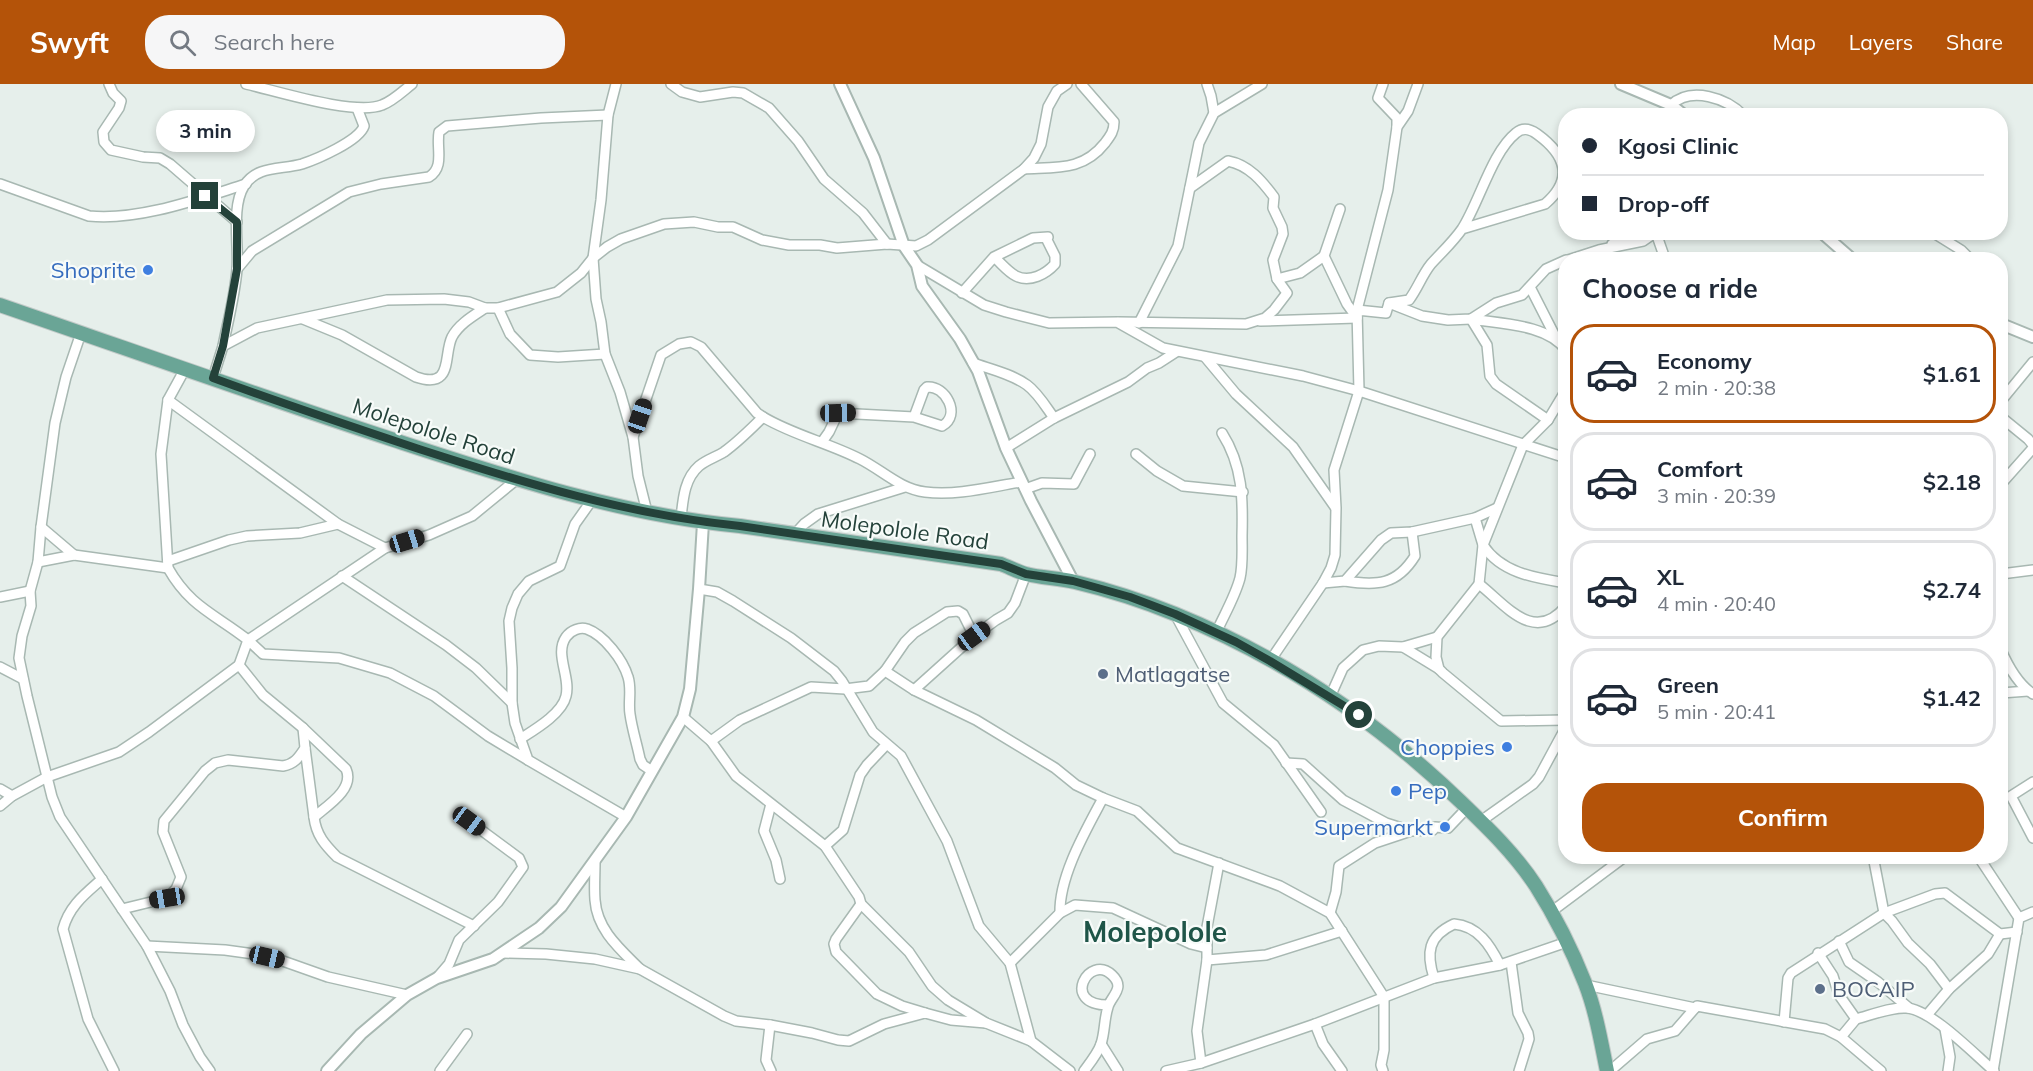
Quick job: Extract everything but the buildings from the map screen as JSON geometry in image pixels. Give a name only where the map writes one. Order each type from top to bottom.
[{"type":"main road","name":"Molepolole Road","points":[[0,305],[281,403],[516,480],[592,500],[703,523],[740,526],[1001,564],[1026,574],[1073,581],[1130,597],[1216,633],[1270,661],[1359,715],[1407,752],[1481,821],[1524,869],[1567,942],[1586,985],[1609,1071]]},
{"type":"street","points":[[109,84],[113,93],[121,101],[119,108],[102,132],[104,142],[111,150],[160,158],[185,176],[237,222]]},
{"type":"street","points":[[246,84],[342,107],[370,109],[383,105],[412,84]]},
{"type":"street","points":[[616,84],[608,115],[602,200],[593,258],[596,299],[606,354],[633,437],[638,476],[647,512]]},
{"type":"street","points":[[671,84],[682,92],[700,97],[733,92],[743,93],[769,108],[798,141],[824,179],[863,213],[887,244]]},
{"type":"street","points":[[840,84],[874,158],[904,246],[917,265],[922,286],[960,339],[973,363],[1006,448],[1073,581]]},
{"type":"street","points":[[223,346],[257,328],[387,300],[444,299],[470,302],[485,308],[498,308],[557,292],[581,273],[593,258],[621,239],[664,224],[694,222],[718,227],[733,227],[762,240],[789,245],[852,248],[887,244],[916,246],[928,240],[1024,169],[1034,158],[1041,144],[1048,106],[1057,88],[1067,84]]},
{"type":"street","points":[[1024,169],[1061,168],[1084,162],[1099,150],[1113,132],[1114,122],[1081,84]]},
{"type":"street","points":[[1207,84],[1212,96],[1214,113]]},
{"type":"street","points":[[1138,322],[1178,246],[1199,143],[1214,113],[1262,84]]},
{"type":"street","points":[[1270,661],[1323,583],[1335,555],[1334,470],[1359,391],[1357,314],[1388,190],[1397,127],[1397,118],[1378,98],[1383,84]]},
{"type":"street","points":[[1397,127],[1408,111],[1418,84]]},
{"type":"street","points":[[1621,84],[1675,108]]},
{"type":"street","points":[[1671,105],[1678,99],[1693,96],[1714,97],[1736,108]]},
{"type":"street","points":[[213,378],[223,346],[237,269],[237,222],[240,193],[252,176],[274,168],[300,164],[338,147],[359,134],[364,126],[357,108]]},
{"type":"street","points":[[237,269],[252,251],[349,192],[381,184],[429,177],[434,174],[440,162],[438,138],[442,128],[530,119],[608,115]]},
{"type":"street","points":[[1389,303],[1409,300],[1424,274],[1462,229],[1505,145],[1518,131],[1532,130],[1558,156]]},
{"type":"street","points":[[1190,188],[1228,161],[1241,164],[1258,178],[1274,197],[1273,208],[1283,234],[1273,260],[1277,279],[1287,293],[1274,310],[1258,321]]},
{"type":"street","points":[[0,184],[89,216],[104,217],[144,213],[246,184]]},
{"type":"street","points":[[1462,229],[1545,204],[1558,190]]},
{"type":"street","points":[[1277,279],[1300,273],[1324,256],[1340,209]]},
{"type":"street","points":[[962,293],[994,257],[1033,238],[1047,237],[1055,256],[1055,264],[1036,277],[1023,278],[1016,276],[994,257]]},
{"type":"street","points":[[1599,250],[1621,240]]},
{"type":"street","points":[[1593,252],[1643,240]]},
{"type":"street","points":[[1830,240],[1844,252]]},
{"type":"street","points":[[1945,240],[1964,252]]},
{"type":"street","points":[[1324,256],[1347,304],[1357,314]]},
{"type":"street","points":[[1471,319],[1496,303],[1522,295],[1546,269],[1558,264]]},
{"type":"street","points":[[917,265],[984,305],[1049,323],[1138,322],[1235,325],[1258,321],[1386,313],[1389,303]]},
{"type":"street","points":[[1530,287],[1557,339]]},
{"type":"street","points":[[1389,303],[1422,316],[1448,320],[1471,319],[1536,330],[1557,339]]},
{"type":"street","points":[[303,319],[342,335],[416,376],[430,380],[436,379],[444,370],[453,336],[466,321],[485,308]]},
{"type":"street","points":[[498,308],[510,334],[530,355],[570,357],[606,354]]},
{"type":"street","points":[[1471,319],[1487,345],[1490,376],[1496,384],[1548,420]]},
{"type":"street","points":[[1117,322],[1157,345],[1176,352],[1304,375],[1558,456]]},
{"type":"street","points":[[2008,327],[2033,337]]},
{"type":"street","points":[[81,333],[66,377],[55,423],[38,562],[30,591],[31,606],[22,636],[19,658],[52,797],[60,817],[147,946],[170,991],[183,1025],[210,1071]]},
{"type":"street","points":[[633,437],[661,355],[679,344],[690,342],[701,347],[757,413],[877,468],[905,488],[926,492],[953,493],[1052,482],[1074,484],[1090,454]]},
{"type":"street","points":[[1006,448],[1054,418],[1128,382],[1146,368],[1176,352]]},
{"type":"street","points":[[1205,357],[1236,394],[1293,447],[1336,508]]},
{"type":"street","points":[[2008,392],[2033,362]]},
{"type":"street","points":[[973,363],[1027,385],[1054,418]]},
{"type":"street","points":[[185,369],[168,400],[161,454],[168,564],[177,584],[191,600],[248,640],[263,654],[339,658],[390,673],[434,696],[488,736],[626,817]]},
{"type":"street","points":[[822,442],[838,413],[914,417],[942,426],[950,421],[952,415],[949,401],[936,387],[927,387],[914,417]]},
{"type":"street","points":[[168,400],[338,524],[385,548]]},
{"type":"street","points":[[1439,669],[1436,651],[1437,637],[1479,584],[1483,545],[1523,445],[1548,420],[1558,404]]},
{"type":"street","points":[[1554,411],[1558,412]]},
{"type":"street","points":[[681,518],[684,494],[694,472],[700,465],[724,452],[763,417]]},
{"type":"street","points":[[2008,423],[2028,439],[2033,447],[2008,476]]},
{"type":"street","points":[[1216,633],[1241,575],[1243,492],[1234,454],[1222,433]]},
{"type":"street","points":[[1136,454],[1157,471],[1183,486],[1243,492]]},
{"type":"street","points":[[0,806],[12,796],[47,777],[119,752],[239,664],[248,640],[385,548],[429,535],[472,516],[516,480]]},
{"type":"street","points":[[794,535],[818,514],[905,488]]},
{"type":"street","points":[[528,760],[520,739],[512,704],[509,621],[512,608],[529,581],[560,566],[574,524],[592,500]]},
{"type":"street","points":[[1345,581],[1391,533],[1412,532],[1475,518],[1497,508]]},
{"type":"street","points":[[1475,518],[1483,545],[1490,556],[1511,571],[1558,581]]},
{"type":"street","points":[[327,1071],[361,1034],[407,995],[437,978],[493,959],[528,938],[551,917],[595,862],[626,817],[683,717],[690,689],[703,523]]},
{"type":"street","points":[[38,562],[75,555],[168,564],[238,538],[261,534],[300,533],[338,524]]},
{"type":"street","points":[[41,527],[75,555]]},
{"type":"street","points":[[1323,583],[1345,581],[1375,584],[1399,576],[1414,556],[1412,532]]},
{"type":"street","points":[[2008,572],[2033,570]]},
{"type":"street","points":[[914,690],[974,636],[1008,613],[1016,603],[1026,574]]},
{"type":"street","points":[[342,576],[446,645],[476,668],[512,704]]},
{"type":"street","points":[[1479,584],[1517,617],[1532,623],[1544,622],[1558,613]]},
{"type":"street","points":[[699,589],[717,592],[790,638],[834,671],[873,732],[900,756],[947,841],[979,926],[1010,963],[1031,1041]]},
{"type":"street","points":[[0,597],[30,591]]},
{"type":"street","points":[[711,741],[740,720],[811,687],[869,686],[885,671],[908,638],[947,612],[958,611],[963,614],[974,636]]},
{"type":"street","points":[[1175,614],[1223,703],[1266,737],[1321,812]]},
{"type":"street","points":[[520,739],[548,720],[561,706],[566,697],[563,644],[567,636],[582,628],[600,637],[624,668],[628,677],[630,711],[640,759],[643,765],[652,771]]},
{"type":"street","points":[[1330,697],[1343,668],[1363,650],[1379,646],[1403,647],[1437,637]]},
{"type":"street","points":[[1403,647],[1439,669],[1496,719],[1501,721],[1558,720]]},
{"type":"street","points":[[239,664],[263,695],[303,728],[346,770],[349,777],[348,783],[314,817]]},
{"type":"street","points":[[2008,666],[2031,693]]},
{"type":"street","points":[[0,667],[23,679]]},
{"type":"street","points":[[885,671],[914,690],[976,720],[1055,768],[1076,785],[1137,811],[1177,848],[1280,886],[1330,913],[1384,998],[1384,1050],[1379,1069]]},
{"type":"street","points":[[2008,693],[2031,693]]},
{"type":"street","points":[[683,717],[711,741],[736,776],[825,846],[859,897],[861,904],[909,952],[940,994],[986,1023],[1031,1041],[1070,1071]]},
{"type":"street","points":[[303,728],[315,829],[325,846],[337,857],[474,926]]},
{"type":"street","points":[[1481,821],[1533,784],[1558,742]]},
{"type":"street","points":[[825,846],[843,830],[860,775],[886,745]]},
{"type":"street","points":[[122,909],[167,898],[176,889],[181,876],[163,832],[164,821],[205,771],[215,763],[228,760],[283,766],[297,759],[305,748]]},
{"type":"street","points":[[1286,763],[1303,764],[1343,801],[1386,823],[1411,831]]},
{"type":"street","points":[[2008,798],[2033,782]]},
{"type":"street","points":[[0,789],[12,796]]},
{"type":"street","points":[[2011,796],[2033,837]]},
{"type":"street","points":[[1060,913],[1060,899],[1074,856],[1103,798]]},
{"type":"street","points":[[771,804],[764,831],[776,860],[780,879]]},
{"type":"street","points":[[1330,913],[1336,892],[1339,866],[1375,843],[1411,831],[1433,830],[1435,827],[1448,828],[1467,808]]},
{"type":"street","points":[[437,978],[449,963],[459,940],[502,898],[523,867],[519,858],[469,821]]},
{"type":"street","points":[[595,862],[595,899],[600,922],[610,938],[640,969]]},
{"type":"street","points":[[1199,1066],[1197,1031],[1208,960],[1207,927],[1219,864]]},
{"type":"street","points":[[1551,912],[1615,864]]},
{"type":"street","points":[[1875,864],[1884,913],[1908,943],[1930,964],[1949,989]]},
{"type":"street","points":[[1983,864],[2019,918],[1994,1071]]},
{"type":"street","points":[[102,879],[74,904],[66,917],[63,929],[87,1019],[114,1071]]},
{"type":"street","points":[[1784,1022],[1788,978],[1791,972],[1884,913],[1935,894],[1945,893],[2000,933],[2017,932]]},
{"type":"street","points":[[861,904],[834,944],[836,952],[877,994],[902,1006],[951,1020],[986,1023]]},
{"type":"street","points":[[1010,963],[1060,913],[1075,905],[1113,908],[1191,944],[1207,948]]},
{"type":"street","points":[[2019,918],[2033,912]]},
{"type":"street","points":[[1434,978],[1429,962],[1433,941],[1439,933],[1454,924],[1473,929],[1483,938],[1494,952],[1500,966]]},
{"type":"street","points":[[1208,960],[1266,955],[1342,931]]},
{"type":"street","points":[[1927,1015],[1949,989],[1988,954],[2000,933]]},
{"type":"street","points":[[1839,940],[1849,962],[1909,1008],[1927,1015],[1994,1071]]},
{"type":"street","points":[[1166,1071],[1199,1066],[1434,978],[1500,966],[1567,942]]},
{"type":"street","points":[[147,946],[225,950],[254,954],[280,960],[328,977],[407,995]]},
{"type":"street","points":[[503,953],[546,954],[595,959],[640,969],[736,1021],[770,1025],[838,1040],[849,1041],[884,1024],[925,1013]]},
{"type":"street","points":[[1818,953],[1833,976],[1839,995],[1856,1018]]},
{"type":"street","points":[[1510,962],[1518,1013],[1529,1039],[1519,1071]]},
{"type":"street","points":[[1084,1071],[1101,1044],[1108,1005],[1116,996],[1118,988],[1116,980],[1110,973],[1095,970],[1083,980],[1081,988],[1083,996],[1095,1005],[1108,1005]]},
{"type":"street","points":[[1586,985],[1695,1008],[1697,1006],[1825,1029],[1841,1037],[1881,1071]]},
{"type":"street","points":[[1609,1071],[1647,1039],[1675,1031],[1695,1008]]},
{"type":"street","points":[[1841,1037],[1856,1018],[1909,1008]]},
{"type":"street","points":[[1315,1024],[1323,1044],[1342,1071]]},
{"type":"street","points":[[770,1025],[766,1060],[771,1071]]},
{"type":"street","points":[[1945,1029],[1950,1056],[1948,1071]]},
{"type":"street","points":[[440,1071],[467,1034]]},
{"type":"street","points":[[1101,1044],[1118,1071]]},
{"type":"place","name":"Shoprite","points":[[148,270]]},
{"type":"place","name":"Matlagatse","points":[[1103,674]]},
{"type":"place","name":"Choppies","points":[[1507,747]]},
{"type":"place","name":"Pep","points":[[1396,791]]},
{"type":"place","name":"Supermarkt","points":[[1445,827]]},
{"type":"place","name":"BOCAIP","points":[[1820,989]]},
{"type":"district","name":"Molepolole","points":[[1155,931]]},
{"type":"route","points":[[205,196],[237,222],[237,269],[223,346],[213,378],[281,403],[516,480],[592,500],[703,523],[740,526],[1001,564],[1026,574],[1073,581],[1130,597],[1175,614],[1236,642],[1359,715]]}]
